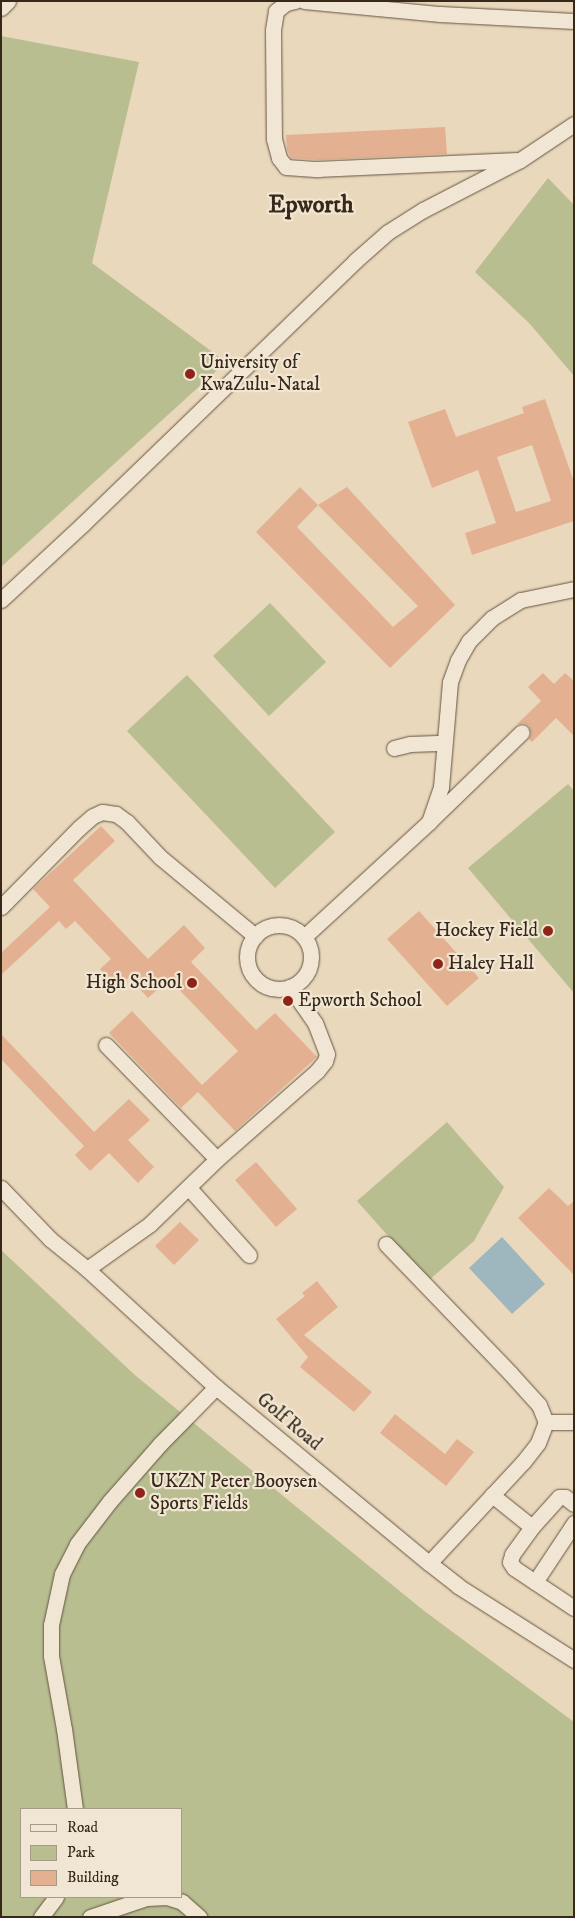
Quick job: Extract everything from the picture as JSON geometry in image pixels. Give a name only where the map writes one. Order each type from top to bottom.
[{"type":"street","points":[[1,8],[8,1]]},
{"type":"street","points":[[296,1],[286,3],[276,11],[273,30],[274,139],[279,158],[286,167],[318,169],[520,160]]},
{"type":"street","points":[[304,1],[440,14],[574,21]]},
{"type":"street","points":[[1,600],[388,232],[424,210],[520,160],[574,124]]},
{"type":"street","points":[[430,822],[442,787],[450,682],[458,660],[469,641],[492,618],[521,600],[574,589]]},
{"type":"street","points":[[304,937],[430,822],[522,732]]},
{"type":"street","points":[[394,748],[418,743],[444,743]]},
{"type":"street","points":[[1,906],[78,828],[93,816],[102,812],[116,814],[128,822],[160,857],[255,936]]},
{"type":"street","points":[[274,926],[285,926],[295,929],[304,937],[311,955],[310,965],[306,974],[290,986],[280,989],[260,982],[248,966],[247,955],[249,945],[255,936],[263,929],[274,926]]},
{"type":"street","points":[[87,1269],[150,1224],[217,1159],[325,1062],[327,1054],[315,1024],[290,986]]},
{"type":"street","points":[[106,1045],[217,1159]]},
{"type":"street","name":"Golf Road","points":[[1,1188],[50,1239],[87,1269],[216,1387],[428,1563],[458,1586],[574,1660]]},
{"type":"street","points":[[189,1188],[249,1254]]},
{"type":"street","points":[[386,1244],[539,1405],[546,1422],[538,1443],[428,1563]]},
{"type":"street","points":[[76,1808],[51,1656],[51,1625],[62,1574],[77,1544],[110,1501],[160,1444],[216,1387]]},
{"type":"street","points":[[546,1422],[574,1422]]},
{"type":"street","points":[[492,1495],[532,1527]]},
{"type":"street","points":[[574,1504],[565,1497],[559,1497],[532,1527],[512,1554],[510,1562],[514,1568],[574,1608]]},
{"type":"street","points":[[535,1582],[574,1523]]},
{"type":"street","points":[[41,1917],[55,1898]]},
{"type":"street","points":[[90,1917],[146,1898]]},
{"type":"street","points":[[170,1898],[182,1902],[199,1917]]},
{"type":"green space","points":[[1,36],[139,62],[92,263],[226,362],[1,567]]},
{"type":"green space","points":[[548,178],[574,205],[574,376],[530,324],[475,272]]},
{"type":"green space","points":[[270,603],[326,662],[269,716],[213,656]]},
{"type":"green space","points":[[187,675],[335,832],[275,888],[127,731]]},
{"type":"green space","name":"Hockey Field","points":[[568,784],[574,791],[574,993],[468,868]]},
{"type":"green space","points":[[447,1122],[504,1187],[474,1241],[428,1281],[357,1201]]},
{"type":"green space","name":"UKZN Peter Booysen Sports Fields","points":[[1,1250],[136,1376],[423,1610],[574,1722],[574,1917],[1,1917]]},
{"type":"water","points":[[502,1237],[545,1284],[512,1314],[469,1268]]},
{"type":"building","points":[[445,127],[447,154],[318,160],[291,158],[287,150],[286,135]]},
{"type":"building","points":[[545,399],[574,482],[574,521],[472,555],[465,533],[496,523],[478,470],[432,488],[408,422],[445,409],[456,437],[524,413],[522,407]],"holes":[[[532,445],[551,501],[516,512],[497,457]]]},
{"type":"building","points":[[300,487],[318,505],[347,487],[455,605],[390,668],[256,532]],"holes":[[[318,505],[418,606],[393,627],[297,527]]]},
{"type":"building","points":[[543,673],[554,684],[565,673],[574,681],[574,736],[556,718],[532,742],[529,739],[531,734],[529,726],[524,723],[517,724],[541,701],[528,687]]},
{"type":"building","name":"High School","points":[[101,826],[115,841],[73,880],[148,959],[184,925],[205,948],[191,962],[256,1030],[275,1013],[317,1057],[235,1131],[198,1092],[181,1108],[109,1033],[132,1011],[202,1085],[238,1051],[169,979],[148,998],[129,977],[117,988],[100,969],[111,959],[75,921],[66,929],[59,921],[1,975],[1,953],[50,907],[33,889]]},
{"type":"building","name":"Haley Hall","points":[[419,911],[479,978],[447,1006],[387,939]]},
{"type":"building","points":[[1,1034],[94,1132],[129,1099],[150,1120],[128,1140],[154,1167],[138,1183],[109,1153],[90,1171],[75,1155],[84,1146],[1,1059]]},
{"type":"building","points":[[256,1162],[297,1209],[276,1227],[235,1180]]},
{"type":"building","points":[[549,1188],[568,1206],[574,1201],[574,1275],[518,1218]]},
{"type":"building","points":[[180,1222],[199,1240],[174,1265],[155,1246]]},
{"type":"building","points":[[317,1281],[338,1307],[304,1335],[372,1392],[354,1412],[300,1367],[308,1357],[276,1319],[305,1296],[302,1293]]},
{"type":"building","points":[[395,1414],[445,1454],[457,1439],[474,1452],[446,1486],[380,1433]]},
{"type":"place","name":"University of KwaZulu-Natal","points":[[190,374]]},
{"type":"place","name":"Hockey Field","points":[[548,931]]},
{"type":"place","name":"Haley Hall","points":[[438,964]]},
{"type":"place","name":"High School","points":[[192,983]]},
{"type":"place","name":"Epworth School","points":[[288,1001]]},
{"type":"place","name":"UKZN Peter Booysen Sports Fields","points":[[140,1493]]},
{"type":"district","name":"Epworth","points":[[311,206]]}]
